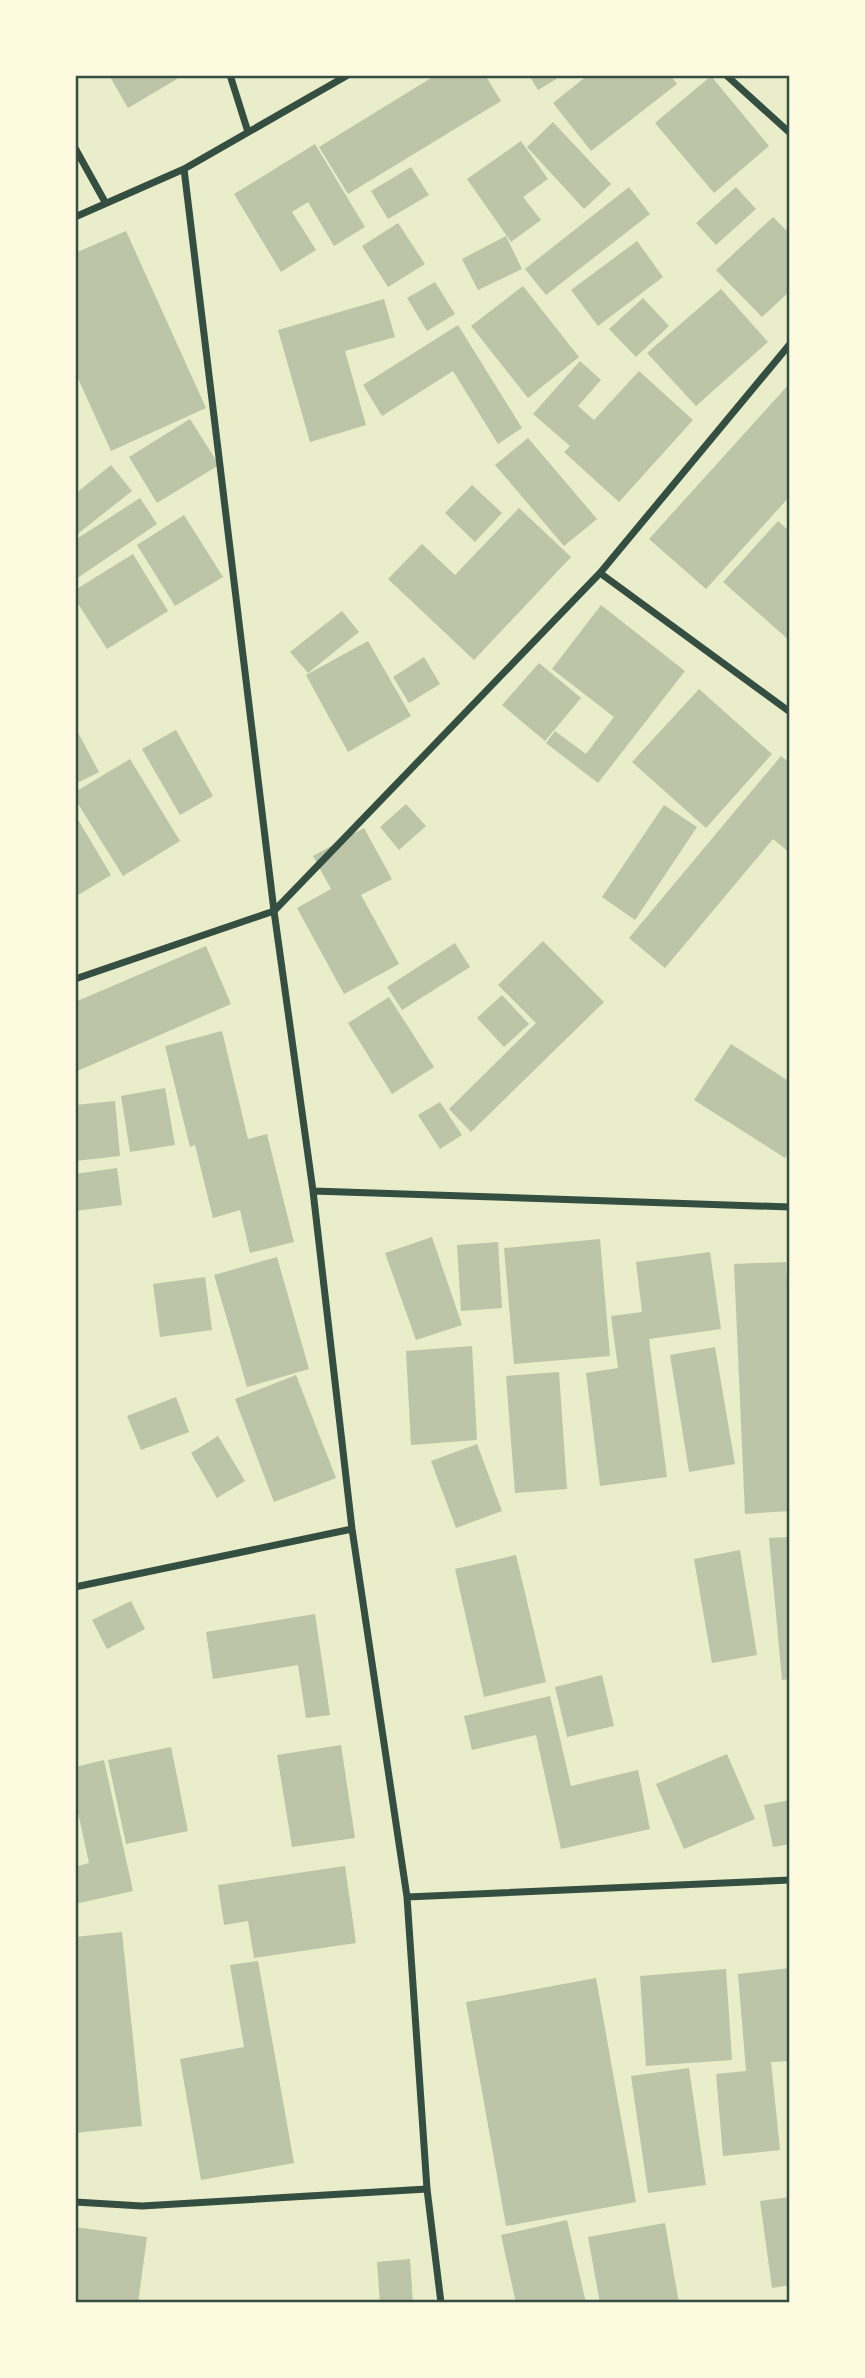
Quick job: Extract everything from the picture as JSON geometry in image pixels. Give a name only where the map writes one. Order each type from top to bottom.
[{"type":"street","points":[[230,75],[248,132]]},
{"type":"street","points":[[75,217],[184,169],[348,75]]},
{"type":"street","points":[[726,75],[790,133]]},
{"type":"street","points":[[75,148],[105,202]]},
{"type":"street","points":[[184,169],[274,911],[313,1191],[352,1529],[407,1897],[428,2189],[441,2303]]},
{"type":"street","points":[[75,979],[274,911],[600,573],[790,344]]},
{"type":"street","points":[[600,573],[790,712]]},
{"type":"street","points":[[313,1191],[790,1207]]},
{"type":"street","points":[[75,1587],[352,1529]]},
{"type":"street","points":[[407,1897],[790,1880]]},
{"type":"street","points":[[75,2202],[142,2206],[428,2189]]},
{"type":"building","points":[[109,75],[175,75],[177,79],[128,108]]},
{"type":"building","points":[[436,75],[485,75],[501,101],[348,194],[319,147]]},
{"type":"building","points":[[529,75],[563,75],[538,90]]},
{"type":"building","points":[[588,75],[670,75],[677,84],[591,151],[553,103]]},
{"type":"building","points":[[711,76],[769,146],[714,193],[655,123]]},
{"type":"building","points":[[553,122],[611,184],[584,209],[527,147]]},
{"type":"building","points":[[521,141],[548,179],[523,197],[541,220],[511,242],[467,179]]},
{"type":"building","points":[[315,144],[365,227],[334,246],[308,202],[292,212],[316,250],[281,272],[234,194]]},
{"type":"building","points":[[411,167],[429,195],[388,219],[371,191]]},
{"type":"building","points":[[629,187],[650,214],[546,295],[525,269]]},
{"type":"building","points":[[736,187],[756,209],[716,245],[696,223]]},
{"type":"building","points":[[773,217],[790,234],[790,291],[762,317],[716,270]]},
{"type":"building","points":[[398,223],[425,264],[388,287],[362,246]]},
{"type":"building","points":[[126,231],[206,408],[111,451],[75,372],[75,253]]},
{"type":"building","points":[[506,236],[522,269],[478,290],[462,259]]},
{"type":"building","points":[[637,241],[663,277],[598,326],[571,290]]},
{"type":"building","points":[[435,282],[455,314],[427,331],[407,298]]},
{"type":"building","points":[[523,286],[579,357],[528,398],[471,326]]},
{"type":"building","points":[[721,289],[768,342],[696,406],[647,353]]},
{"type":"building","points":[[643,298],[669,326],[636,357],[609,329]]},
{"type":"building","points":[[384,299],[395,337],[345,351],[366,425],[310,442],[278,330]]},
{"type":"building","points":[[458,325],[522,428],[498,444],[453,371],[382,416],[363,385]]},
{"type":"building","points":[[580,361],[601,380],[578,406],[594,420],[639,371],[693,420],[619,502],[564,452],[570,446],[533,414]]},
{"type":"building","points":[[790,383],[790,496],[706,589],[649,539]]},
{"type":"building","points":[[190,419],[219,465],[157,503],[129,457]]},
{"type":"building","points":[[528,438],[597,519],[564,546],[495,465]]},
{"type":"building","points":[[111,465],[132,491],[75,536],[75,494]]},
{"type":"building","points":[[472,485],[502,513],[475,542],[445,513]]},
{"type":"building","points":[[140,498],[157,524],[76,579],[75,540]]},
{"type":"building","points":[[519,508],[571,557],[474,660],[388,579],[422,544],[455,575]]},
{"type":"building","points":[[184,515],[223,577],[175,606],[137,545]]},
{"type":"building","points":[[778,521],[790,532],[790,641],[723,582]]},
{"type":"building","points":[[133,554],[168,611],[107,649],[75,599],[75,590]]},
{"type":"building","points":[[601,605],[685,671],[598,783],[546,743],[555,731],[586,754],[614,717],[552,669]]},
{"type":"building","points":[[342,611],[359,632],[308,673],[290,652]]},
{"type":"building","points":[[368,641],[411,716],[348,752],[306,675]]},
{"type":"building","points":[[424,657],[440,684],[409,703],[393,677]]},
{"type":"building","points":[[539,663],[581,698],[545,741],[502,705]]},
{"type":"building","points":[[699,689],[772,754],[706,828],[632,762]]},
{"type":"building","points":[[75,727],[99,772],[75,784]]},
{"type":"building","points":[[176,730],[213,796],[180,815],[142,749]]},
{"type":"building","points":[[781,756],[790,763],[790,853],[773,839],[665,968],[629,938]]},
{"type":"building","points":[[130,759],[180,841],[123,876],[75,799],[75,792]]},
{"type":"building","points":[[406,804],[426,826],[399,850],[380,827]]},
{"type":"building","points":[[664,805],[697,827],[635,920],[602,897]]},
{"type":"building","points":[[77,818],[111,875],[75,897],[75,819]]},
{"type":"building","points":[[364,828],[392,879],[361,895],[399,964],[344,994],[297,908],[331,889],[313,856]]},
{"type":"building","points":[[543,941],[604,1002],[471,1132],[449,1109],[536,1023],[498,985]]},
{"type":"building","points":[[455,943],[470,967],[402,1010],[387,987]]},
{"type":"building","points":[[206,946],[231,1004],[75,1072],[75,1002]]},
{"type":"building","points":[[502,995],[529,1024],[504,1047],[477,1018]]},
{"type":"building","points":[[389,997],[434,1067],[392,1094],[348,1023]]},
{"type":"building","points":[[222,1031],[248,1139],[267,1134],[294,1242],[250,1253],[240,1210],[213,1218],[195,1145],[190,1147],[165,1046]]},
{"type":"building","points":[[731,1044],[790,1082],[790,1151],[785,1158],[694,1100]]},
{"type":"building","points":[[165,1088],[175,1145],[130,1152],[121,1096]]},
{"type":"building","points":[[115,1101],[120,1156],[75,1161],[75,1105]]},
{"type":"building","points":[[440,1102],[462,1135],[440,1149],[418,1115]]},
{"type":"building","points":[[117,1168],[122,1205],[75,1211],[75,1174]]},
{"type":"building","points":[[432,1237],[462,1325],[416,1340],[385,1253]]},
{"type":"building","points":[[600,1239],[610,1356],[514,1364],[504,1248]]},
{"type":"building","points":[[498,1242],[502,1308],[461,1311],[457,1245]]},
{"type":"building","points":[[710,1252],[721,1329],[649,1339],[667,1477],[600,1486],[586,1373],[618,1368],[611,1316],[642,1312],[636,1262]]},
{"type":"building","points":[[277,1257],[309,1369],[247,1387],[214,1275]]},
{"type":"building","points":[[786,1262],[790,1348],[790,1511],[745,1514],[734,1264]]},
{"type":"building","points":[[205,1277],[212,1330],[160,1337],[153,1284]]},
{"type":"building","points":[[472,1346],[477,1440],[411,1445],[406,1351]]},
{"type":"building","points":[[715,1347],[735,1464],[689,1472],[670,1355]]},
{"type":"building","points":[[559,1372],[567,1489],[515,1493],[506,1376]]},
{"type":"building","points":[[296,1375],[336,1478],[274,1502],[235,1399]]},
{"type":"building","points":[[176,1397],[189,1432],[141,1450],[127,1416]]},
{"type":"building","points":[[218,1436],[245,1481],[217,1498],[191,1453]]},
{"type":"building","points":[[477,1444],[502,1511],[456,1528],[431,1461]]},
{"type":"building","points":[[790,1537],[790,1679],[782,1680],[769,1538]]},
{"type":"building","points":[[740,1550],[757,1655],[712,1663],[694,1559]]},
{"type":"building","points":[[516,1555],[546,1682],[484,1697],[455,1569]]},
{"type":"building","points":[[131,1601],[145,1629],[107,1649],[92,1620]]},
{"type":"building","points":[[315,1614],[330,1715],[306,1718],[298,1665],[213,1679],[206,1632]]},
{"type":"building","points":[[602,1675],[614,1726],[567,1737],[555,1687]]},
{"type":"building","points":[[550,1696],[571,1786],[638,1770],[650,1829],[561,1849],[536,1735],[472,1750],[464,1716]]},
{"type":"building","points":[[341,1745],[355,1838],[292,1847],[277,1755]]},
{"type":"building","points":[[171,1747],[188,1831],[126,1844],[108,1760]]},
{"type":"building","points":[[727,1754],[755,1819],[684,1849],[656,1784]]},
{"type":"building","points":[[104,1760],[133,1891],[75,1904],[75,1867],[89,1863],[75,1799],[75,1767]]},
{"type":"building","points":[[790,1800],[790,1844],[773,1847],[764,1805]]},
{"type":"building","points":[[345,1866],[356,1943],[254,1958],[248,1921],[224,1925],[218,1885]]},
{"type":"building","points":[[122,1932],[142,2126],[75,2133],[75,1937]]},
{"type":"building","points":[[258,1961],[294,2163],[201,2180],[180,2059],[244,2047],[230,1965]]},
{"type":"building","points":[[790,1968],[790,2061],[771,2062],[780,2150],[723,2156],[716,2074],[746,2071],[738,1974]]},
{"type":"building","points":[[726,1969],[732,2060],[646,2066],[640,1976]]},
{"type":"building","points":[[596,1978],[636,2202],[506,2226],[466,2002]]},
{"type":"building","points":[[689,2068],[706,2185],[648,2193],[631,2076]]},
{"type":"building","points":[[790,2197],[790,2285],[772,2288],[760,2201]]},
{"type":"building","points":[[567,2220],[586,2303],[516,2303],[501,2235]]},
{"type":"building","points":[[665,2223],[679,2303],[600,2303],[588,2237]]},
{"type":"building","points":[[75,2227],[147,2237],[138,2303],[75,2300]]},
{"type":"building","points":[[410,2259],[413,2303],[380,2303],[377,2262]]}]
